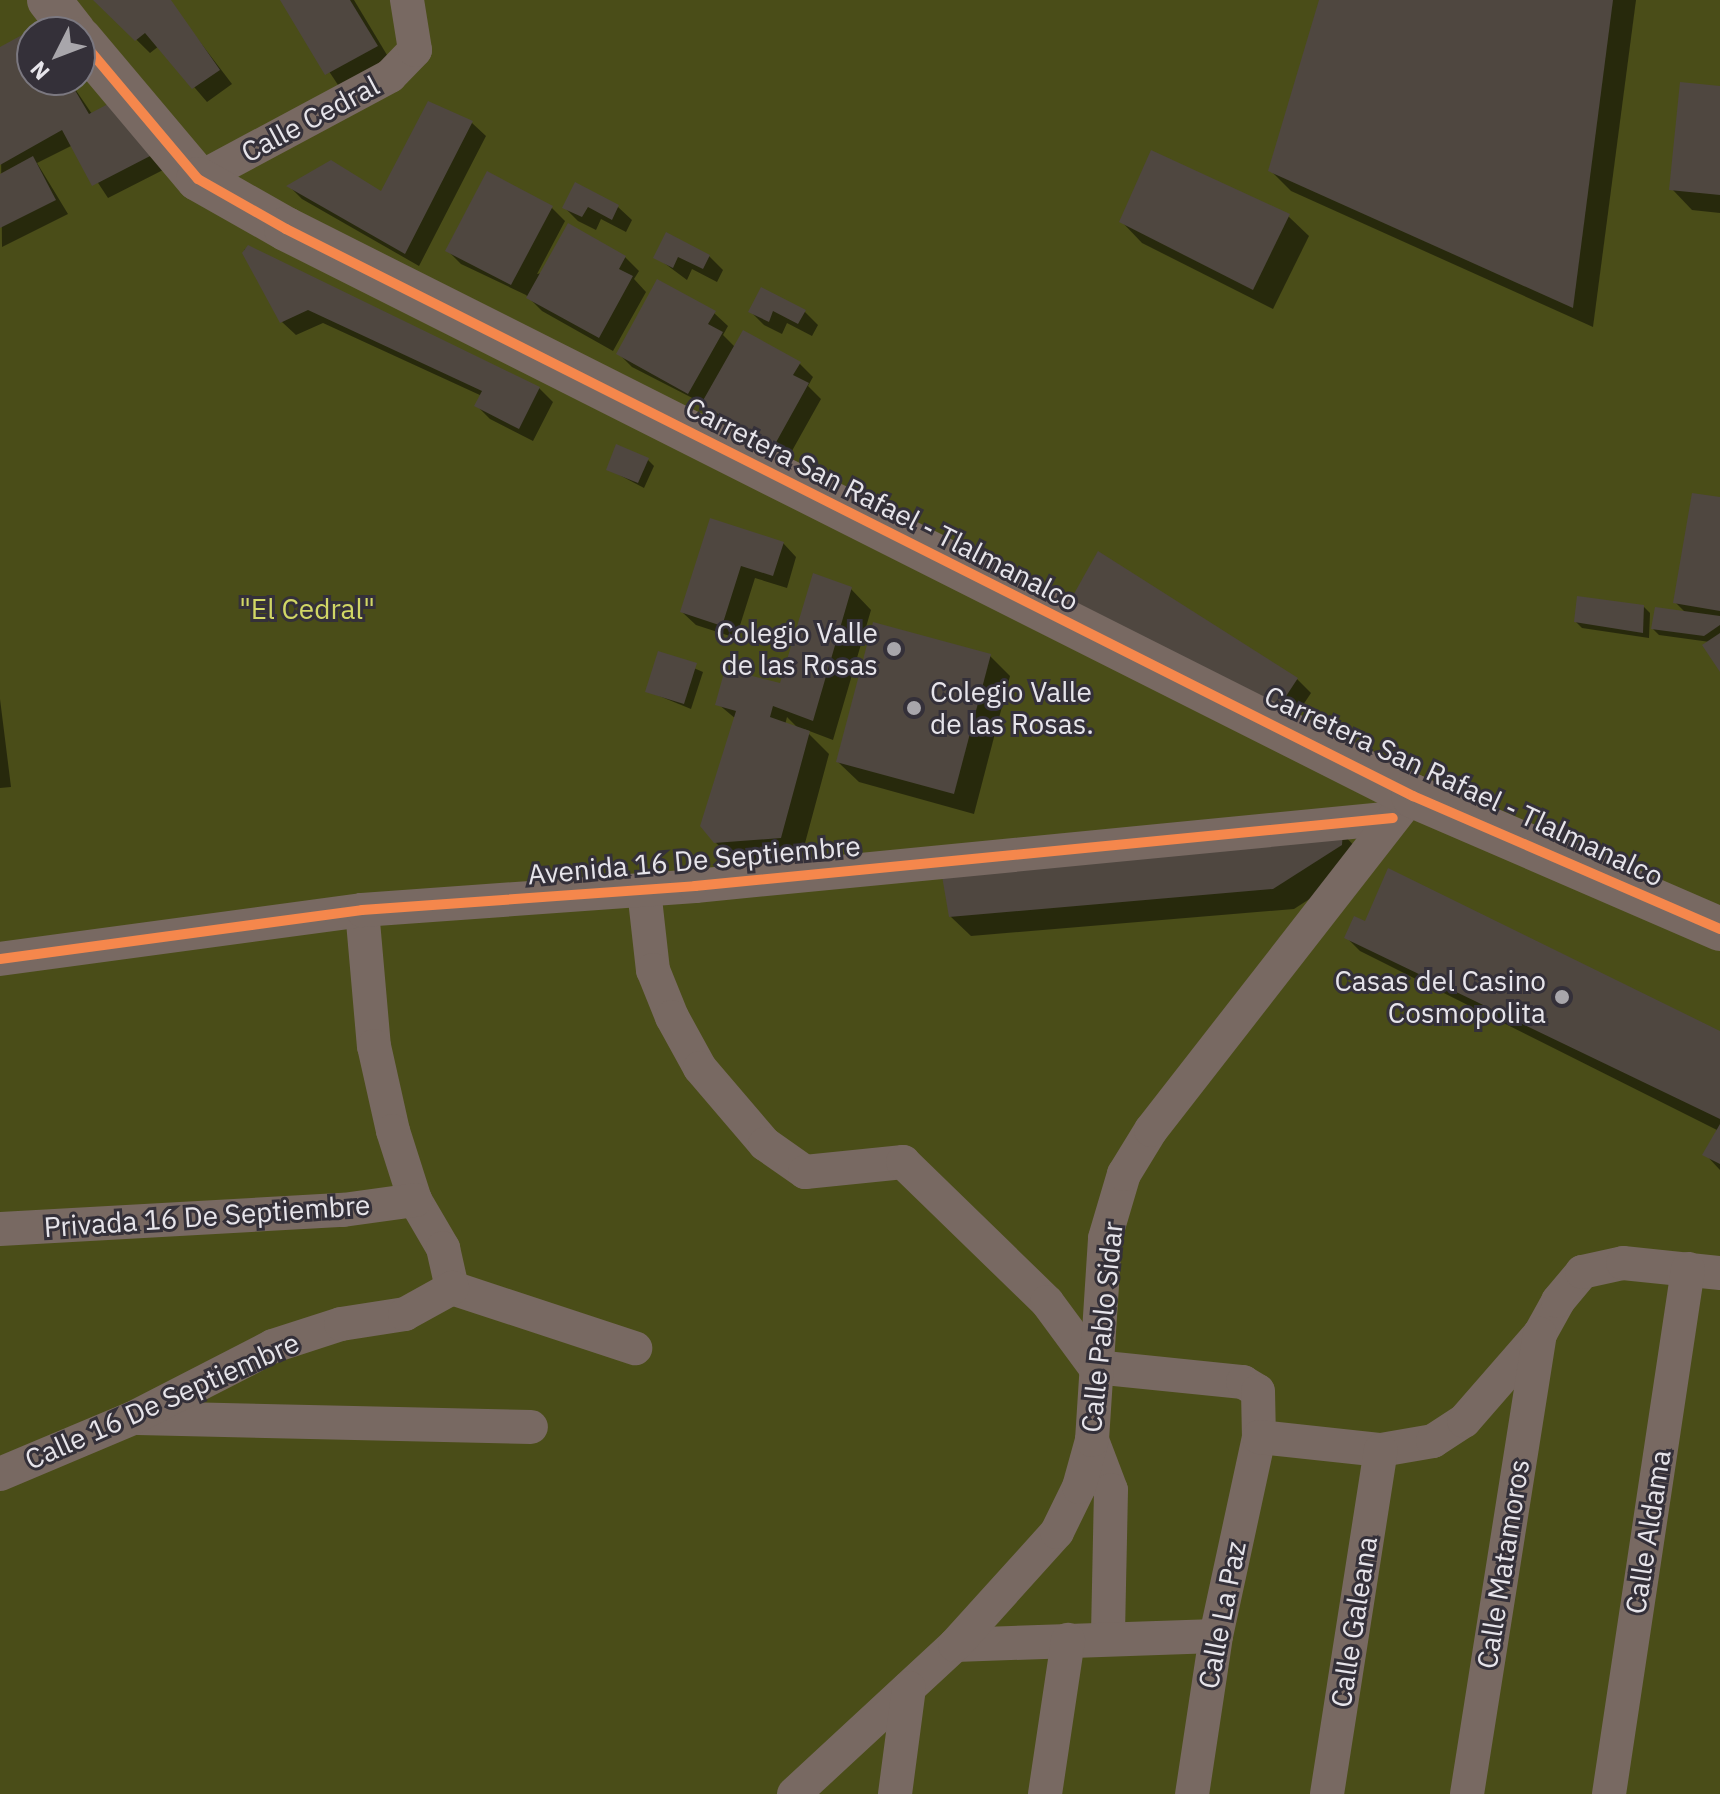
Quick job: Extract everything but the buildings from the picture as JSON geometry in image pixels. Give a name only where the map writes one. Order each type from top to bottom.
[{"type":"street","points":[[49,0],[62,16]]},
{"type":"street","name":"Calle Cedral","points":[[198,179],[390,76],[415,50],[407,0]]},
{"type":"street","name":"Carretera San Rafael - Tlalmanalco","points":[[96,58],[198,179],[1403,807],[1720,929]]},
{"type":"street","name":"Avenida 16 De Septiembre","points":[[0,959],[362,910],[644,890],[1403,807]]},
{"type":"street","name":"Calle Pablo Sidar","points":[[794,1794],[955,1645],[1057,1532],[1079,1487],[1092,1440],[1105,1238],[1124,1174],[1151,1130],[1403,807]]},
{"type":"street","points":[[644,890],[653,970],[672,1017],[700,1068],[735,1113],[765,1144],[805,1172],[903,1162],[1047,1302],[1095,1367]]},
{"type":"street","points":[[362,910],[374,1046],[415,1200],[443,1248],[452,1288],[635,1348]]},
{"type":"street","name":"Privada 16 De Septiembre","points":[[0,1229],[343,1210],[415,1200]]},
{"type":"street","points":[[1259,1437],[1381,1450],[1433,1441],[1464,1421],[1540,1334],[1558,1301],[1582,1272],[1623,1263],[1704,1271]]},
{"type":"street","name":"Calle Aldama","points":[[1609,1794],[1704,1271]]},
{"type":"street","name":"Calle 16 De Septiembre","points":[[0,1474],[133,1418],[273,1346],[341,1324],[405,1314],[452,1288]]},
{"type":"street","name":"Calle Matamoros","points":[[1467,1794],[1540,1334]]},
{"type":"street","name":"Calle La Paz","points":[[1095,1367],[1243,1382],[1258,1391],[1259,1437],[1216,1636],[1192,1794]]},
{"type":"street","points":[[133,1418],[531,1427]]},
{"type":"street","points":[[1092,1440],[1111,1490],[1108,1636]]},
{"type":"street","name":"Calle Galeana","points":[[1327,1794],[1381,1450]]},
{"type":"street","points":[[955,1645],[1108,1636],[1216,1636]]},
{"type":"street","points":[[1045,1794],[1068,1640]]},
{"type":"street","points":[[895,1794],[909,1688]]},
{"type":"green space","name":"\"El Cedral\"","points":[[0,0],[1720,0],[1720,1794],[0,1794]]},
{"type":"cycle path","points":[[96,58],[198,179],[286,229],[1413,796],[1720,929]]},
{"type":"cycle path","points":[[0,959],[362,910],[695,886],[1393,818]]},
{"type":"place","name":"Colegio Valle de las Rosas","points":[[894,649]]},
{"type":"place","name":"Colegio Valle de las Rosas.","points":[[914,708]]},
{"type":"place","name":"Casas del Casino Cosmopolita","points":[[1562,997]]}]
